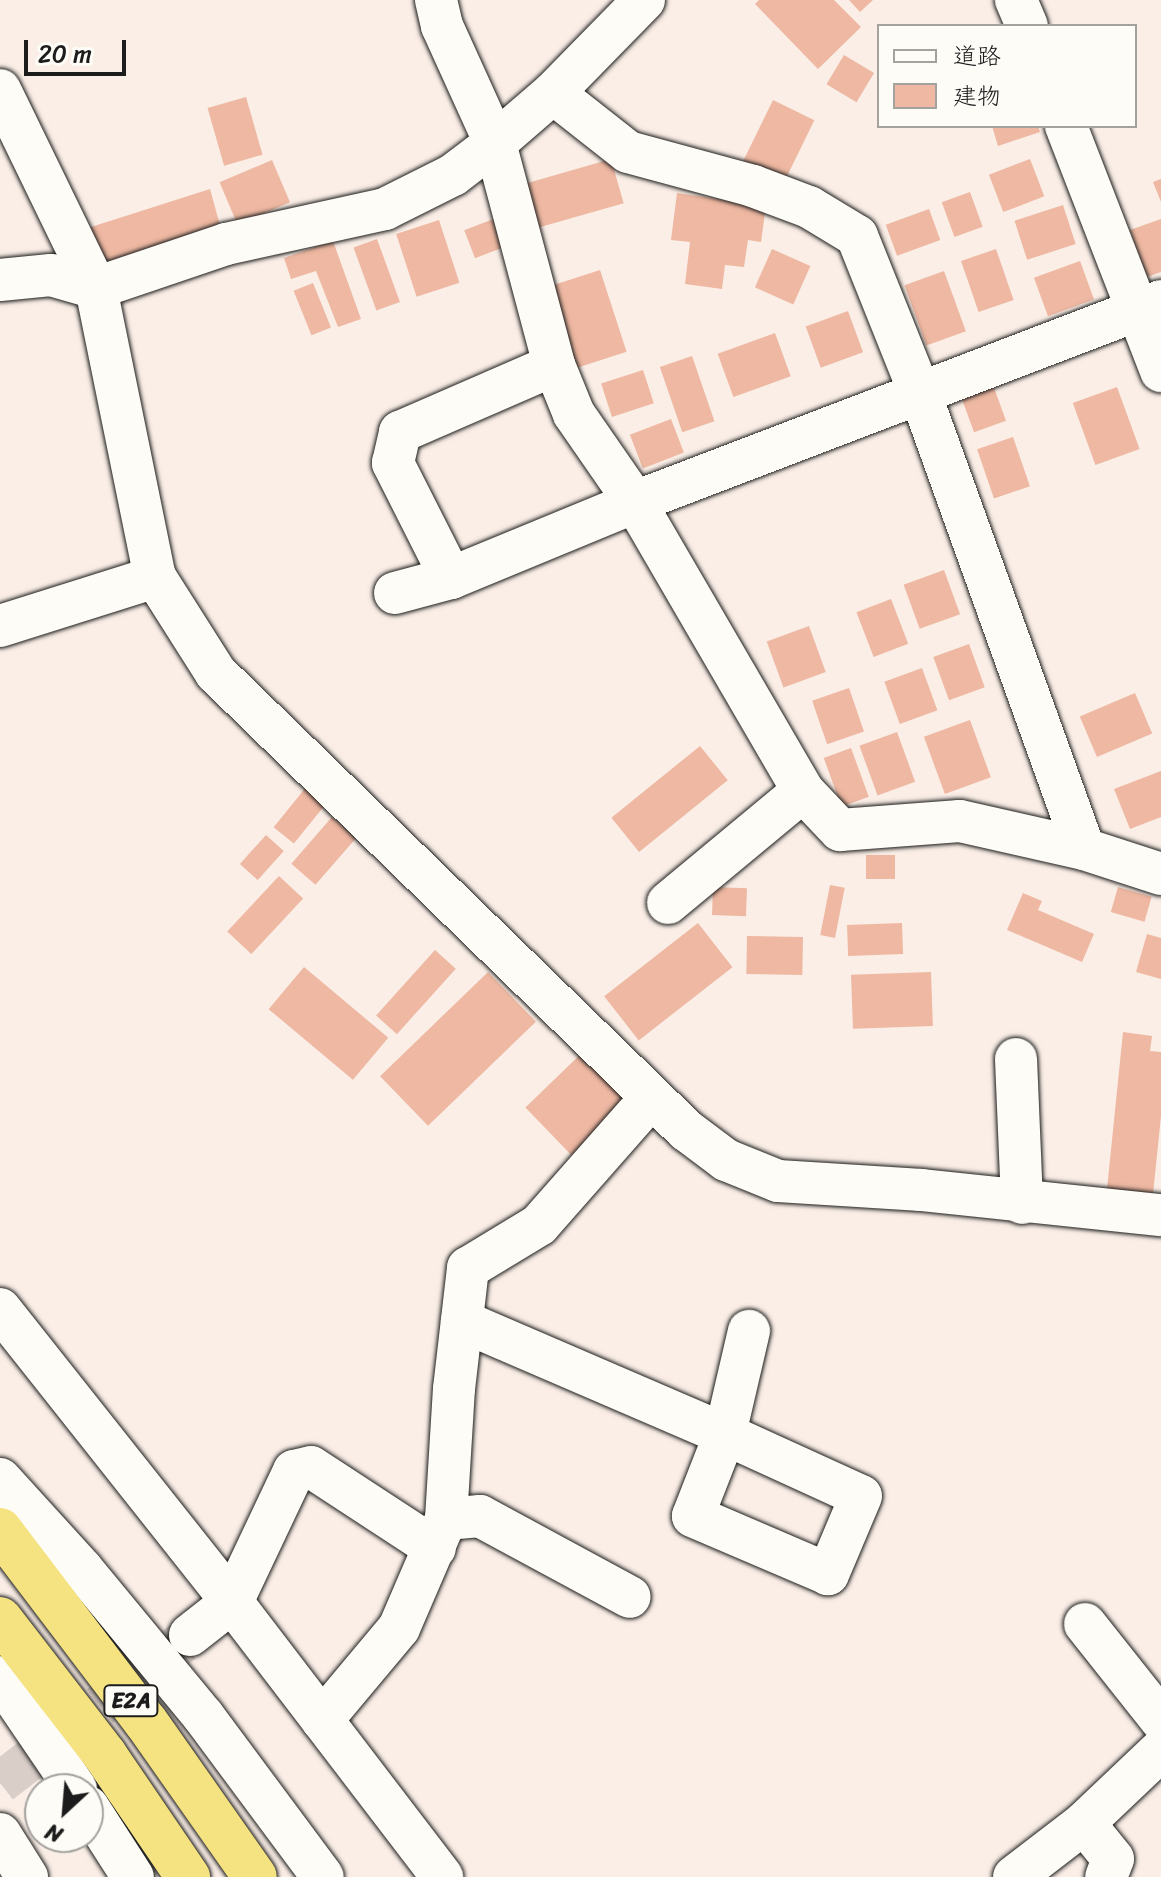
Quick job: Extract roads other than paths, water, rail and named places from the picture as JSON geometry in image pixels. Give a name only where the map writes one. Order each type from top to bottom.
[{"type":"highway","name":"E2A","points":[[0,1530],[146,1722],[255,1877]]},
{"type":"highway","name":"E2A","points":[[0,1619],[105,1755],[188,1877]]},
{"type":"street","points":[[436,0],[442,26],[495,143],[554,365],[574,414],[635,502],[803,791],[840,830],[960,821],[1084,849],[1161,874]]},
{"type":"street","points":[[0,280],[51,275],[96,288],[226,244],[385,209],[453,175],[495,143],[553,93],[644,0]]},
{"type":"street","points":[[1016,0],[1026,24]]},
{"type":"street","points":[[0,90],[96,288],[155,577],[216,673],[686,1130],[726,1160],[778,1181],[922,1190],[1022,1203],[1161,1215]]},
{"type":"street","points":[[553,93],[628,152],[753,186],[809,207],[857,236],[921,396],[1084,849]]},
{"type":"street","points":[[1067,128],[1150,305],[1161,371]]},
{"type":"street","points":[[395,593],[451,578],[635,502],[921,396],[1150,305]]},
{"type":"street","points":[[451,578],[393,463],[400,432],[554,365]]},
{"type":"street","points":[[0,626],[155,577]]},
{"type":"street","points":[[668,903],[803,791]]},
{"type":"street","points":[[1016,1059],[1022,1203]]},
{"type":"street","points":[[322,1720],[399,1628],[441,1533],[468,1268],[539,1225],[637,1114]]},
{"type":"street","points":[[0,1309],[232,1602],[442,1877]]},
{"type":"street","points":[[462,1321],[725,1434],[749,1331]]},
{"type":"street","points":[[190,1635],[232,1602],[294,1471],[311,1467],[441,1533]]},
{"type":"street","points":[[0,1479],[82,1569],[204,1717],[323,1877]]},
{"type":"street","points":[[441,1533],[480,1516],[630,1597]]},
{"type":"street","points":[[1085,1624],[1161,1720]]},
{"type":"street","points":[[0,1677],[65,1773]]},
{"type":"street","points":[[1014,1877],[1084,1823],[1161,1750]]},
{"type":"street","points":[[1084,1823],[1113,1859],[1106,1877]]},
{"type":"street","points":[[104,1832],[133,1877]]},
{"type":"street","points":[[0,1834],[27,1877]]},
{"type":"tunnel","points":[[0,1783],[186,1639]]}]
